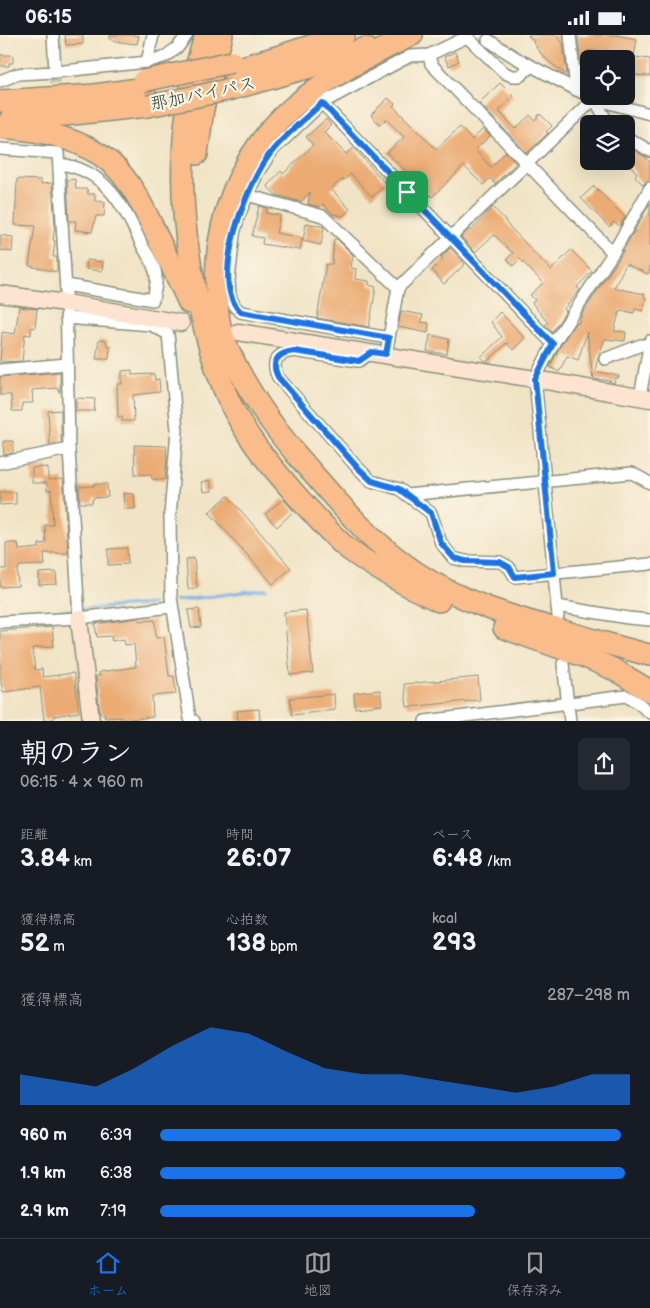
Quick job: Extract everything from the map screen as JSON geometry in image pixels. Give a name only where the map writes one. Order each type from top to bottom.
[{"type":"highway","points":[[206,35],[191,85],[184,139],[182,171],[185,230],[188,257],[223,336]]},
{"type":"highway","points":[[222,35],[208,83],[199,132],[196,209],[203,269],[223,336]]},
{"type":"highway","points":[[232,74],[265,51],[301,35]]},
{"type":"highway","name":"那加バイパス","points":[[232,74],[344,35]]},
{"type":"highway","name":"那加バイパス","points":[[0,101],[95,95],[146,84],[306,68],[399,35]]},
{"type":"highway","points":[[412,35],[344,71],[317,88],[293,107],[256,149],[231,195],[219,242],[216,287],[217,308],[223,336],[228,397],[237,417],[263,456],[328,530],[347,547],[397,580],[453,608],[650,667]]},
{"type":"highway","name":"那加バイパス","points":[[0,119],[64,115],[146,84]]},
{"type":"highway","points":[[0,127],[37,131],[61,137],[79,143],[111,163],[123,175],[223,336]]},
{"type":"highway","points":[[514,625],[634,641],[650,641]]},
{"type":"highway","points":[[514,625],[650,655]]},
{"type":"highway","points":[[514,625],[613,669],[650,691]]},
{"type":"street","points":[[53,35],[55,72]]},
{"type":"street","points":[[146,84],[153,35]]},
{"type":"street","points":[[146,84],[166,56],[178,47],[187,35]]},
{"type":"street","points":[[570,35],[576,90]]},
{"type":"street","points":[[389,338],[241,312],[235,307],[230,296],[230,257],[239,215],[258,172],[272,151],[322,103],[410,56],[430,55],[467,37],[504,73],[520,76],[531,66]]},
{"type":"street","points":[[488,40],[580,92]]},
{"type":"street","points":[[430,55],[431,64],[526,165],[613,253]]},
{"type":"street","points":[[0,81],[18,74],[55,72],[146,84]]},
{"type":"street","points":[[322,103],[553,344]]},
{"type":"street","points":[[588,105],[398,288],[389,338],[379,353],[359,361],[294,351],[286,352],[278,356],[274,370],[278,377],[356,466],[372,481],[399,489],[431,513],[441,543],[454,558],[465,561],[500,562],[509,567],[515,577],[650,564]]},
{"type":"street","points":[[616,105],[650,114]]},
{"type":"street","points":[[635,142],[650,151]]},
{"type":"street","points":[[0,149],[58,153],[66,285],[69,449],[79,613],[90,721]]},
{"type":"street","points":[[59,164],[81,168],[93,175],[116,197],[126,212],[156,276],[152,299],[66,285]]},
{"type":"street","points":[[650,188],[613,253],[553,344],[535,379],[557,611],[650,620]]},
{"type":"street","points":[[247,195],[323,216],[398,288]]},
{"type":"street","points":[[0,293],[66,310],[151,325],[168,334],[177,431],[170,516],[171,602],[191,720]]},
{"type":"street","points":[[66,310],[181,323]]},
{"type":"street","points":[[223,336],[379,353],[645,398],[650,343],[605,359]]},
{"type":"street","points":[[0,370],[68,365]]},
{"type":"street","points":[[0,463],[69,449]]},
{"type":"street","points":[[407,495],[632,473],[650,483]]},
{"type":"street","points":[[0,622],[171,602]]},
{"type":"street","points":[[564,664],[570,721]]},
{"type":"street","points":[[425,721],[626,696],[650,713]]},
{"type":"building","points":[[65,35],[83,35],[83,44],[66,45]]},
{"type":"building","points":[[110,35],[139,36],[137,44],[110,39]]},
{"type":"building","points":[[528,35],[556,35],[563,43],[567,75],[548,61],[536,48]]},
{"type":"building","points":[[578,35],[616,35],[637,39],[635,51],[580,50],[580,56]]},
{"type":"building","points":[[455,52],[459,61],[449,66],[444,57]]},
{"type":"building","points":[[0,55],[13,55],[13,63],[9,63],[9,66],[0,66]]},
{"type":"building","points":[[635,57],[650,59],[650,76],[635,75]]},
{"type":"building","points":[[500,83],[513,96],[499,111],[515,129],[530,115],[535,120],[540,114],[552,126],[546,132],[548,133],[527,153],[479,103]]},
{"type":"building","points":[[388,98],[395,104],[393,106],[436,149],[460,127],[472,140],[483,129],[490,136],[475,150],[491,167],[506,152],[516,163],[495,184],[490,178],[483,185],[464,166],[432,197],[387,153],[404,137],[386,119],[380,125],[371,115]]},
{"type":"building","points":[[326,119],[331,125],[324,132],[346,154],[354,148],[386,184],[372,197],[351,174],[343,179],[331,189],[350,209],[343,216],[333,214],[323,204],[320,207],[308,204],[310,192],[301,202],[276,195],[267,186],[281,171],[283,174],[313,145],[306,137]]},
{"type":"building","points":[[635,151],[650,162],[650,178],[643,185],[635,176],[637,173],[634,170]]},
{"type":"building","points":[[17,179],[41,180],[41,184],[52,183],[55,225],[53,257],[57,257],[57,272],[29,266],[35,226],[15,225]]},
{"type":"building","points":[[75,179],[76,189],[87,189],[88,194],[95,194],[95,201],[105,202],[104,216],[96,216],[92,232],[75,230],[76,221],[69,221],[67,180]]},
{"type":"building","points":[[594,186],[625,217],[620,226],[614,222],[609,227],[581,198]]},
{"type":"building","points":[[650,203],[650,269],[648,274],[626,264],[614,288],[645,294],[643,311],[635,309],[634,313],[620,310],[614,331],[626,332],[625,341],[605,339],[595,371],[619,376],[619,378],[615,378],[614,383],[594,379],[587,332],[578,360],[567,356],[559,372],[550,367],[559,348],[576,322],[578,324],[582,314],[618,260]]},
{"type":"building","points":[[259,206],[267,208],[266,213],[280,215],[276,233],[302,238],[300,250],[262,244],[263,238],[252,236]]},
{"type":"building","points":[[493,207],[551,270],[571,250],[592,271],[577,287],[580,290],[564,309],[566,311],[552,332],[545,325],[548,323],[532,303],[535,300],[530,295],[543,283],[520,259],[513,266],[507,259],[513,253],[494,235],[475,252],[461,237],[470,229],[471,231]]},
{"type":"building","points":[[306,223],[324,227],[321,245],[303,241]]},
{"type":"building","points":[[0,235],[13,237],[12,252],[0,250]]},
{"type":"building","points":[[334,239],[337,239],[353,255],[351,268],[356,269],[355,279],[369,281],[369,285],[376,287],[369,327],[317,318],[326,264],[332,264]]},
{"type":"building","points":[[450,248],[465,264],[444,284],[432,270],[443,259],[441,257]]},
{"type":"building","points":[[87,260],[103,262],[102,271],[86,269]]},
{"type":"building","points":[[19,307],[37,309],[35,328],[31,327],[31,335],[25,334],[22,361],[0,362],[2,332],[15,334]]},
{"type":"building","points":[[401,311],[423,315],[421,322],[429,323],[428,333],[398,327]]},
{"type":"building","points":[[500,312],[525,338],[513,350],[507,343],[488,361],[485,361],[481,357],[502,337],[491,322]]},
{"type":"building","points":[[430,335],[449,339],[447,354],[427,351]]},
{"type":"building","points":[[99,340],[107,341],[107,346],[110,346],[109,359],[96,359]]},
{"type":"building","points":[[132,370],[132,375],[154,374],[155,380],[159,379],[160,392],[133,395],[134,421],[122,421],[122,417],[118,417],[117,384],[122,384],[122,371]]},
{"type":"building","points":[[60,372],[60,392],[58,388],[32,390],[33,403],[22,403],[22,411],[12,411],[11,395],[0,395],[0,377]]},
{"type":"building","points":[[76,398],[95,399],[94,411],[76,411]]},
{"type":"building","points":[[61,410],[61,443],[50,445],[48,411]]},
{"type":"building","points":[[3,441],[13,441],[13,453],[4,455]]},
{"type":"building","points":[[134,445],[166,446],[165,480],[152,479],[151,474],[135,475]]},
{"type":"building","points":[[48,467],[48,480],[63,479],[68,553],[44,553],[45,565],[19,566],[19,569],[17,569],[18,586],[0,587],[0,569],[6,569],[6,543],[18,543],[19,550],[39,548],[39,544],[46,543],[45,525],[53,525],[51,490],[47,491],[47,483],[32,483],[32,468]]},
{"type":"building","points":[[210,480],[212,491],[203,492],[201,482]]},
{"type":"building","points":[[93,484],[107,484],[108,497],[93,498],[92,503],[80,503],[79,487],[94,486]]},
{"type":"building","points":[[0,492],[16,492],[16,504],[0,505]]},
{"type":"building","points":[[123,493],[134,494],[135,509],[124,509]]},
{"type":"building","points":[[228,496],[291,568],[273,584],[209,512]]},
{"type":"building","points":[[283,499],[294,511],[277,527],[265,514]]},
{"type":"building","points":[[127,548],[128,564],[108,565],[108,549]]},
{"type":"building","points":[[194,558],[197,588],[188,589],[186,559]]},
{"type":"building","points":[[56,572],[57,584],[39,585],[39,573]]},
{"type":"building","points":[[199,609],[201,627],[191,628],[188,610]]},
{"type":"building","points":[[306,610],[313,673],[290,675],[284,612]]},
{"type":"building","points":[[138,618],[139,621],[155,620],[156,638],[164,637],[169,676],[174,676],[176,694],[152,696],[153,717],[121,720],[121,717],[105,718],[104,713],[100,714],[96,676],[100,676],[99,672],[136,667],[134,644],[125,645],[124,639],[112,641],[111,636],[97,637],[95,624]]},
{"type":"building","points":[[52,627],[54,646],[32,648],[35,670],[42,669],[43,677],[74,673],[79,712],[54,716],[54,719],[44,720],[40,687],[3,692],[0,678],[0,631]]},
{"type":"building","points":[[478,677],[480,700],[407,707],[404,684]]},
{"type":"building","points":[[380,690],[382,705],[355,708],[354,693]]},
{"type":"building","points":[[334,694],[335,710],[292,715],[290,698]]},
{"type":"building","points":[[259,709],[260,721],[238,721],[237,711]]},
{"type":"waterway","points":[[175,601],[266,589]]},
{"type":"waterway","points":[[0,616],[152,604]]},
{"type":"tunnel","points":[[55,72],[56,100]]},
{"type":"route","points":[[322,103],[407,192],[553,344],[535,379],[554,573],[515,577],[509,567],[500,562],[465,561],[454,558],[441,543],[431,513],[399,489],[372,481],[356,466],[278,377],[274,370],[278,356],[286,352],[294,351],[359,361],[372,352],[386,354],[389,338],[241,312],[235,307],[230,296],[230,257],[239,215],[247,195],[258,172],[272,151],[322,103]]}]
